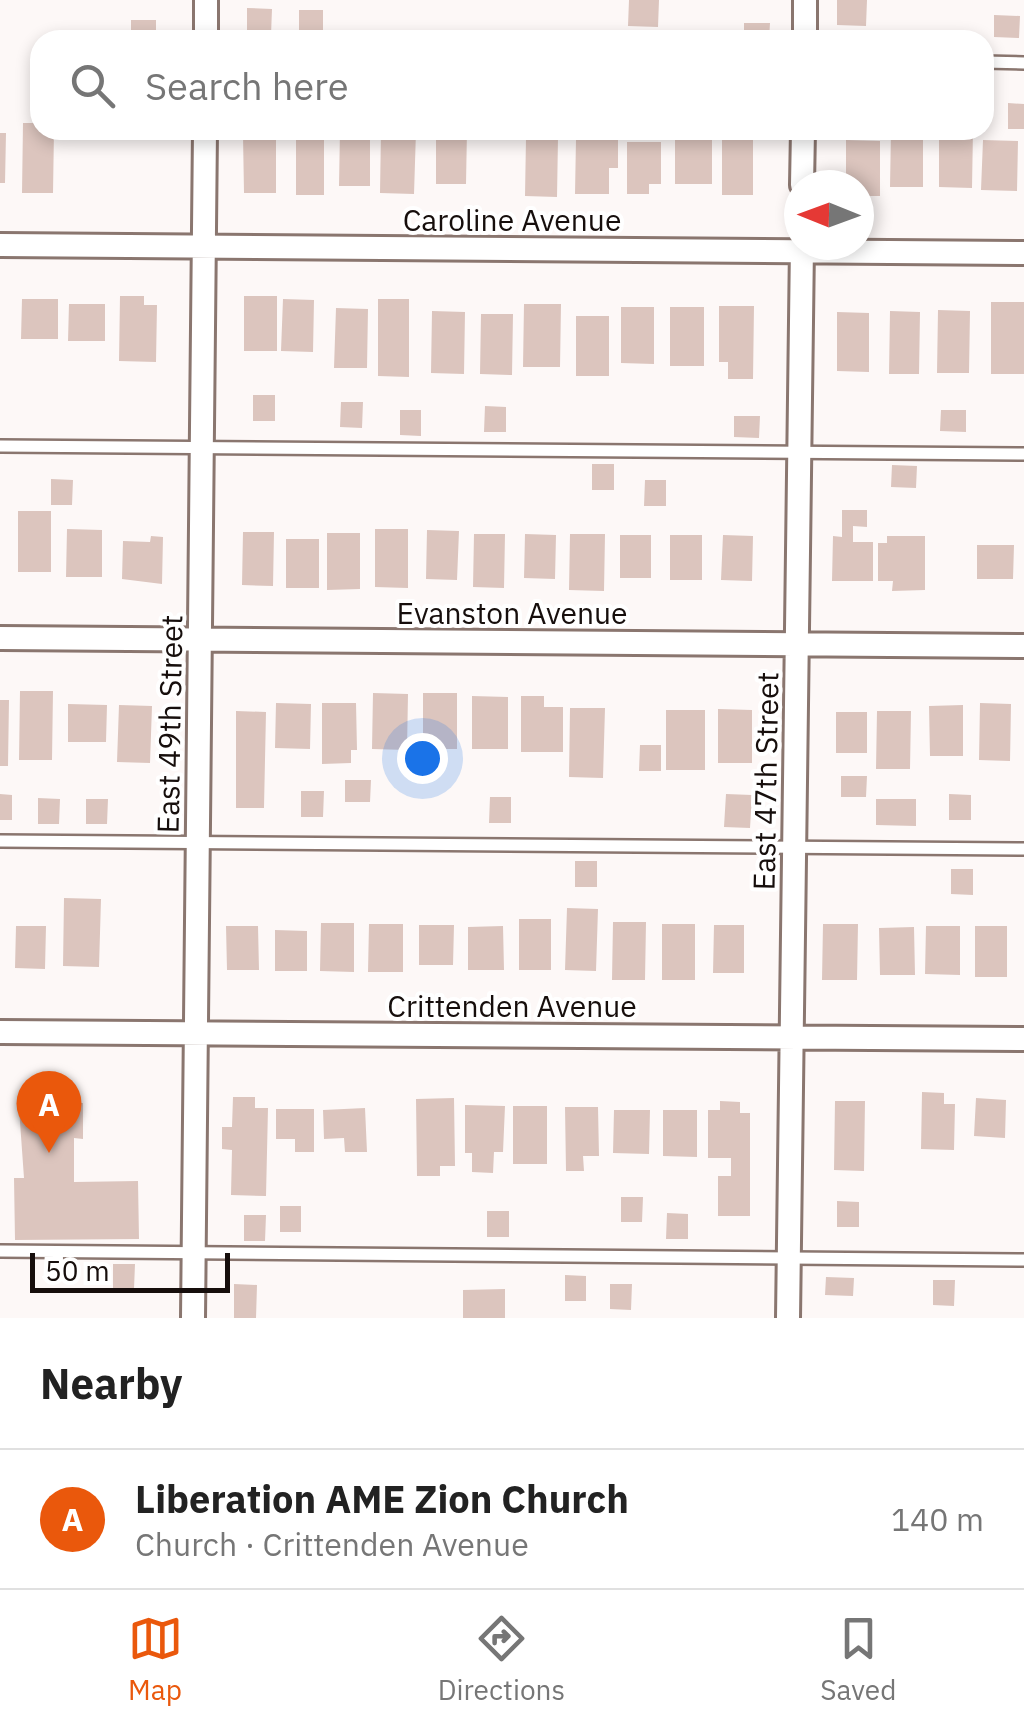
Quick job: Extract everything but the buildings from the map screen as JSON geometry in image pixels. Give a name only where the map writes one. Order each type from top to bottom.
[{"type":"street","points":[[206,0],[206,30]]},
{"type":"street","points":[[804,30],[805,0]]},
{"type":"street","name":"East 49th Street","points":[[193,1318],[205,140]]},
{"type":"street","points":[[802,170],[803,140]]},
{"type":"street","name":"Caroline Avenue","points":[[0,245],[784,248]]},
{"type":"street","name":"Caroline Avenue","points":[[874,250],[1024,253]]},
{"type":"street","name":"East 47th Street","points":[[788,1318],[802,260]]},
{"type":"street","name":"Evanston Avenue","points":[[0,638],[1024,646]]},
{"type":"street","name":"Crittenden Avenue","points":[[0,1032],[1024,1039]]},
{"type":"lane","points":[[994,62],[1024,63]]},
{"type":"lane","points":[[0,446],[1024,454]]},
{"type":"lane","points":[[0,842],[1024,849]]},
{"type":"lane","points":[[0,1251],[1024,1260]]},
{"type":"place","name":"Liberation AME Zion Church","points":[[49,1153]]}]
